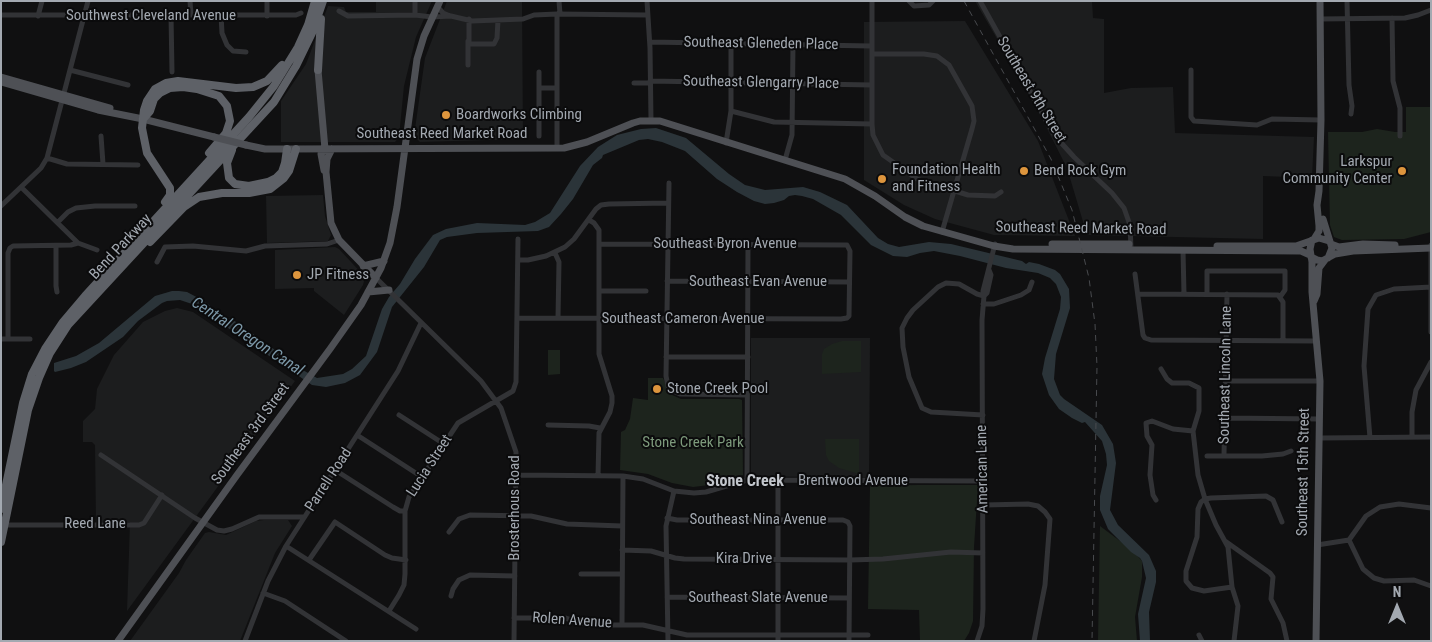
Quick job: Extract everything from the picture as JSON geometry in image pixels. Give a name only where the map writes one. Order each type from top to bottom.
[{"type":"highway","name":"Bend Parkway","points":[[1,509],[18,423],[31,377],[49,342],[85,296],[249,117],[292,58],[304,35],[315,1]]},
{"type":"highway","name":"Bend Parkway","points":[[1,542],[28,413],[40,374],[50,353],[68,325],[274,102],[294,72],[312,33],[323,1]]},
{"type":"highway","points":[[318,70],[320,60],[319,31],[323,1]]},
{"type":"highway","points":[[170,195],[170,188],[147,153],[142,128],[144,110],[151,94],[159,86],[178,81],[242,89],[263,84],[275,75],[304,35]]},
{"type":"highway","points":[[85,296],[113,260],[226,133],[230,118],[228,106],[219,96],[206,90],[184,87],[170,88],[160,93],[143,119]]},
{"type":"highway","points":[[242,135],[229,154],[227,163],[229,178],[235,184],[249,186],[268,182],[276,178],[282,172],[286,149]]},
{"type":"highway","points":[[104,286],[192,200],[207,194],[248,193],[270,189],[284,178],[296,149]]},
{"type":"main road","name":"Southeast 15th Street","points":[[1316,641],[1320,382],[1310,246],[1319,231],[1317,205],[1319,191],[1320,1]]},
{"type":"main road","name":"Southeast 3rd Street","points":[[118,641],[306,382],[376,278],[384,261],[393,230],[417,59],[432,17],[439,4]]},
{"type":"main road","points":[[318,70],[328,149],[322,154],[322,167],[326,172],[329,214],[339,240],[376,278]]},
{"type":"main road","points":[[1,77],[63,97]]},
{"type":"main road","points":[[1,82],[63,97]]},
{"type":"main road","name":"Southeast Reed Market Road","points":[[63,97],[265,149],[564,148],[586,142],[633,123],[651,119],[667,122],[786,158],[845,178],[905,217],[923,226],[943,230],[994,247],[1014,249],[1289,246],[1301,245],[1319,238],[1339,247],[1371,244],[1431,247]]},
{"type":"main road","name":"Southeast 15th Street","points":[[1314,304],[1317,294],[1319,268],[1331,252],[1330,242],[1323,222],[1319,191]]},
{"type":"main road","name":"Southeast Reed Market Road","points":[[1131,247],[1183,250],[1301,251],[1317,260],[1326,259],[1339,253],[1362,250],[1431,247]]},
{"type":"main road","points":[[363,266],[384,261]]},
{"type":"main road","points":[[368,292],[389,291]]},
{"type":"street","points":[[38,16],[42,1]]},
{"type":"street","points":[[1,206],[22,188],[41,168],[47,158],[76,41],[88,1]]},
{"type":"street","points":[[190,1],[191,15]]},
{"type":"street","points":[[267,1],[267,16]]},
{"type":"street","points":[[415,1],[415,14]]},
{"type":"street","points":[[558,147],[559,1]]},
{"type":"street","points":[[648,1],[651,119]]},
{"type":"street","points":[[872,1],[872,124],[877,146],[884,156],[917,179],[968,196],[994,196],[1001,192]]},
{"type":"street","points":[[909,1],[914,6],[929,5],[933,1]]},
{"type":"street","name":"Southeast 9th Street","points":[[980,1],[1056,136],[1074,157],[1112,193],[1124,208],[1130,225],[1131,247]]},
{"type":"street","points":[[1347,1],[1351,114]]},
{"type":"street","points":[[439,4],[443,13],[469,20],[523,19],[534,15],[558,14],[647,15]]},
{"type":"street","points":[[1320,19],[1392,18],[1418,15],[1431,10]]},
{"type":"street","points":[[339,11],[348,16],[415,14],[432,17],[451,16]]},
{"type":"street","name":"Southwest Cleveland Avenue","points":[[1,15],[296,16],[301,13]]},
{"type":"street","points":[[171,15],[172,72]]},
{"type":"street","points":[[221,15],[222,33],[227,45],[233,51],[246,52]]},
{"type":"street","points":[[1392,18],[1394,81],[1400,108],[1400,136]]},
{"type":"street","points":[[468,65],[469,20]]},
{"type":"street","points":[[468,42],[469,44],[494,44],[497,38],[498,20]]},
{"type":"street","name":"Southeast Gleneden Place","points":[[650,42],[872,46]]},
{"type":"street","points":[[726,141],[731,111],[731,43]]},
{"type":"street","points":[[786,158],[791,139],[792,123],[793,44]]},
{"type":"street","points":[[872,54],[930,54],[937,56],[948,65],[972,106],[974,121],[943,230]]},
{"type":"street","points":[[70,70],[128,85]]},
{"type":"street","points":[[1191,70],[1191,117],[1194,121],[1257,125],[1272,119],[1320,120]]},
{"type":"street","points":[[538,72],[538,136]]},
{"type":"street","name":"Southeast Glengarry Place","points":[[634,83],[730,82],[872,85]]},
{"type":"street","points":[[539,88],[557,88]]},
{"type":"street","points":[[731,111],[774,122],[872,124]]},
{"type":"street","points":[[539,115],[557,115]]},
{"type":"street","points":[[101,136],[103,164]]},
{"type":"street","points":[[47,158],[67,164],[138,165]]},
{"type":"street","points":[[668,183],[666,319],[666,376],[668,386],[680,394],[748,395]]},
{"type":"street","points":[[22,188],[78,243],[97,250]]},
{"type":"street","points":[[518,260],[537,258],[555,253],[574,239],[601,205],[668,203]]},
{"type":"street","points":[[58,222],[68,212],[85,206],[135,206]]},
{"type":"street","points":[[589,220],[599,230],[599,354],[612,396],[610,412],[600,428],[598,476]]},
{"type":"street","name":"Lucia Street","points":[[389,611],[404,584],[406,560],[405,511],[409,498],[462,420],[513,391],[516,382],[518,239]]},
{"type":"street","points":[[157,262],[160,253],[165,247],[193,246],[246,251],[265,246],[327,244],[339,240]]},
{"type":"street","points":[[30,339],[4,339],[8,253],[10,247],[56,246],[78,243]]},
{"type":"street","name":"Southeast Byron Avenue","points":[[600,244],[844,244],[849,246],[850,282]]},
{"type":"street","points":[[747,480],[748,244]]},
{"type":"street","points":[[56,246],[56,286],[58,292]]},
{"type":"street","name":"American Lane","points":[[977,641],[983,616],[984,296],[987,293],[991,276],[989,270],[994,247]]},
{"type":"street","points":[[1431,247],[1431,332]]},
{"type":"street","points":[[1183,250],[1184,294]]},
{"type":"street","points":[[555,253],[558,262],[558,318]]},
{"type":"street","points":[[1207,294],[1207,271],[1285,272],[1286,288],[1280,297]]},
{"type":"street","points":[[1135,274],[1143,335],[1145,338],[1151,340],[1316,340]]},
{"type":"street","name":"Brosterhous Road","points":[[376,278],[481,381],[501,408],[516,452],[514,641]]},
{"type":"street","name":"Southeast Evan Avenue","points":[[667,281],[850,282]]},
{"type":"street","name":"Southeast Cameron Avenue","points":[[518,318],[841,320],[847,318],[849,313],[850,282]]},
{"type":"street","points":[[984,304],[994,304],[1021,295],[1029,290],[1032,282]]},
{"type":"street","points":[[983,415],[931,412],[922,408],[909,378],[903,346],[902,328],[913,310],[938,287],[946,283],[959,284],[984,296]]},
{"type":"street","points":[[1370,438],[1364,366],[1368,309],[1376,295],[1394,289],[1430,287]]},
{"type":"street","points":[[600,291],[646,291]]},
{"type":"street","points":[[1138,294],[1273,294],[1280,297],[1283,302],[1283,340]]},
{"type":"street","name":"Southeast Lincoln Lane","points":[[1224,455],[1227,294]]},
{"type":"street","name":"Parrell Road","points":[[245,641],[264,593],[286,546],[398,371],[421,323]]},
{"type":"street","points":[[666,357],[748,358]]},
{"type":"street","points":[[1412,437],[1412,412],[1416,390],[1431,362]]},
{"type":"street","points":[[1161,369],[1172,383],[1189,383],[1199,388],[1199,411],[1193,431],[1198,475],[1205,499],[1228,548],[1232,588],[1238,606],[1234,641]]},
{"type":"street","points":[[1226,381],[1320,382]]},
{"type":"street","points":[[398,415],[444,444]]},
{"type":"street","points":[[1226,418],[1320,418]]},
{"type":"street","points":[[1156,500],[1153,495],[1150,479],[1152,445],[1147,436],[1146,423],[1152,421],[1173,429],[1193,431]]},
{"type":"street","points":[[548,425],[600,428]]},
{"type":"street","points":[[357,435],[422,477]]},
{"type":"street","points":[[1320,438],[1431,437]]},
{"type":"street","points":[[1207,456],[1262,456],[1283,454],[1290,451]]},
{"type":"street","points":[[101,455],[211,528],[224,531],[259,517],[304,517]]},
{"type":"street","points":[[335,470],[393,507],[405,511]]},
{"type":"street","name":"Brentwood Avenue","points":[[516,475],[623,476],[643,480],[674,491],[706,492],[747,480],[984,481]]},
{"type":"street","points":[[622,624],[623,476]]},
{"type":"street","points":[[778,480],[778,638]]},
{"type":"street","points":[[668,641],[667,518],[674,491]]},
{"type":"street","name":"Reed Lane","points":[[6,524],[139,525],[144,523],[162,495]]},
{"type":"street","points":[[1205,499],[1270,497],[1282,522]]},
{"type":"street","points":[[1205,499],[1198,509],[1196,537],[1186,571],[1186,581],[1192,588],[1204,590],[1232,588]]},
{"type":"street","points":[[984,505],[1028,504],[1038,506],[1050,519],[1044,585],[1034,641]]},
{"type":"street","points":[[1317,545],[1349,540],[1366,516],[1380,507],[1399,504],[1431,508]]},
{"type":"street","points":[[449,532],[459,518],[470,515],[531,516],[566,524],[622,526]]},
{"type":"street","name":"Southeast Nina Avenue","points":[[667,518],[677,520],[842,520],[848,522],[850,526],[850,560]]},
{"type":"street","points":[[309,560],[335,522],[385,555],[406,560]]},
{"type":"street","points":[[1349,540],[1363,569],[1374,578],[1384,582],[1414,580],[1431,586]]},
{"type":"street","points":[[1224,541],[1273,577],[1271,598],[1283,623],[1287,641]]},
{"type":"street","points":[[286,546],[416,629]]},
{"type":"street","name":"Kira Drive","points":[[622,550],[651,551],[684,559],[850,560],[951,552],[983,552]]},
{"type":"street","points":[[849,638],[850,560]]},
{"type":"street","points":[[582,574],[622,574]]},
{"type":"street","points":[[451,596],[459,580],[470,575],[515,576]]},
{"type":"street","points":[[264,593],[285,601],[343,640]]},
{"type":"street","name":"Southeast Slate Avenue","points":[[667,597],[849,598]]},
{"type":"street","name":"Rolen Avenue","points":[[514,618],[565,618],[588,625],[622,624],[651,626],[687,635],[778,638],[849,638],[868,635]]},
{"type":"shaded area","points":[[376,1],[432,1],[416,37],[404,86],[399,137],[395,142],[281,142],[281,101],[306,64],[328,6],[344,7],[346,12],[376,12]]},
{"type":"shaded area","points":[[447,1],[522,1],[523,139],[420,142],[414,136],[425,58]]},
{"type":"shaded area","points":[[975,1],[1092,1],[1093,18],[1104,19],[1104,93],[1131,88],[1173,87],[1175,133],[1314,137],[1312,178],[1263,176],[1263,239],[1087,235],[1067,168],[1031,97]]},
{"type":"shaded area","points":[[965,21],[1038,141],[1075,236],[994,235],[935,219],[904,205],[864,180],[864,22]]},
{"type":"shaded area","points":[[323,195],[325,216],[331,235],[328,241],[267,243],[266,196]]},
{"type":"shaded area","points":[[335,247],[365,277],[363,285],[344,315],[314,291],[314,288],[275,289],[275,250]]},
{"type":"shaded area","points":[[177,308],[193,312],[295,381],[127,611],[130,522],[96,523],[95,445],[92,442],[83,442],[83,421],[95,409],[97,389],[114,355],[143,322],[165,311]]},
{"type":"shaded area","points":[[751,338],[870,338],[869,478],[751,476]]},
{"type":"shaded area","points":[[288,520],[292,526],[275,553],[240,641],[130,641],[205,533],[226,535],[256,521]]},
{"type":"green space","points":[[1406,107],[1431,107],[1431,232],[1404,239],[1342,240],[1334,237],[1330,225],[1328,132],[1362,132],[1377,129],[1406,132]]},
{"type":"green space","points":[[842,341],[861,341],[861,372],[822,374],[822,354],[824,349]]},
{"type":"green space","points":[[548,350],[560,350],[560,374],[548,375]]},
{"type":"green space","name":"Stone Creek Park","points":[[648,378],[663,378],[670,394],[681,399],[742,400],[743,475],[709,485],[693,487],[672,483],[648,474],[620,470],[621,432],[625,430],[630,419],[633,398],[648,400]]},
{"type":"green space","points":[[825,439],[859,439],[859,474],[839,468],[829,461],[826,455]]},
{"type":"green space","points":[[978,485],[974,547],[973,621],[964,641],[920,641],[919,610],[868,609],[870,486]]},
{"type":"green space","points":[[1100,526],[1132,550],[1142,561],[1142,577],[1135,617],[1137,641],[1098,641]]},
{"type":"water","name":"Central Oregon Canal","points":[[656,128],[686,138],[745,185],[765,190],[803,187],[820,192],[847,205],[878,238],[888,244],[899,247],[929,242],[951,244],[1022,261],[1026,264],[1029,262],[1039,264],[1060,274],[1069,289],[1070,308],[1056,354],[1054,379],[1060,395],[1102,425],[1113,444],[1116,463],[1110,510],[1118,525],[1149,555],[1156,571],[1156,582],[1149,612],[1150,641],[1140,641],[1138,614],[1146,578],[1142,561],[1108,529],[1100,510],[1100,496],[1107,465],[1102,441],[1085,422],[1082,423],[1072,418],[1059,409],[1049,395],[1042,374],[1060,309],[1061,297],[1056,284],[1050,278],[1038,273],[1006,268],[934,251],[907,257],[893,256],[871,245],[841,215],[813,199],[795,195],[774,203],[765,204],[754,201],[717,179],[685,151],[662,142],[648,139],[639,140],[603,155],[593,165],[573,199],[549,227],[538,231],[477,233],[447,237],[440,240],[424,267],[392,307],[377,352],[360,375],[345,383],[326,387],[312,385],[206,313],[192,304],[180,300],[162,303],[138,321],[123,337],[86,362],[71,368],[54,371],[54,363],[76,356],[99,343],[155,296],[179,291],[187,292],[204,301],[221,314],[238,323],[301,369],[317,378],[343,374],[352,369],[366,356],[382,309],[433,235],[446,229],[477,223],[525,225],[535,222],[550,213],[580,166],[598,147],[617,135],[641,129]]},
{"type":"railway","points":[[964,1],[1051,159],[1072,210],[1089,278],[1095,324],[1097,366],[1092,641]]},
{"type":"place","name":"Boardworks Climbing","points":[[446,115]]},
{"type":"place","name":"Bend Rock Gym","points":[[1024,171]]},
{"type":"place","name":"Larkspur Community Center","points":[[1402,171]]},
{"type":"place","name":"Foundation Health and Fitness","points":[[882,179]]},
{"type":"place","name":"JP Fitness","points":[[297,275]]},
{"type":"place","name":"Stone Creek Pool","points":[[657,389]]},
{"type":"district","name":"Stone Creek","points":[[745,482]]}]
